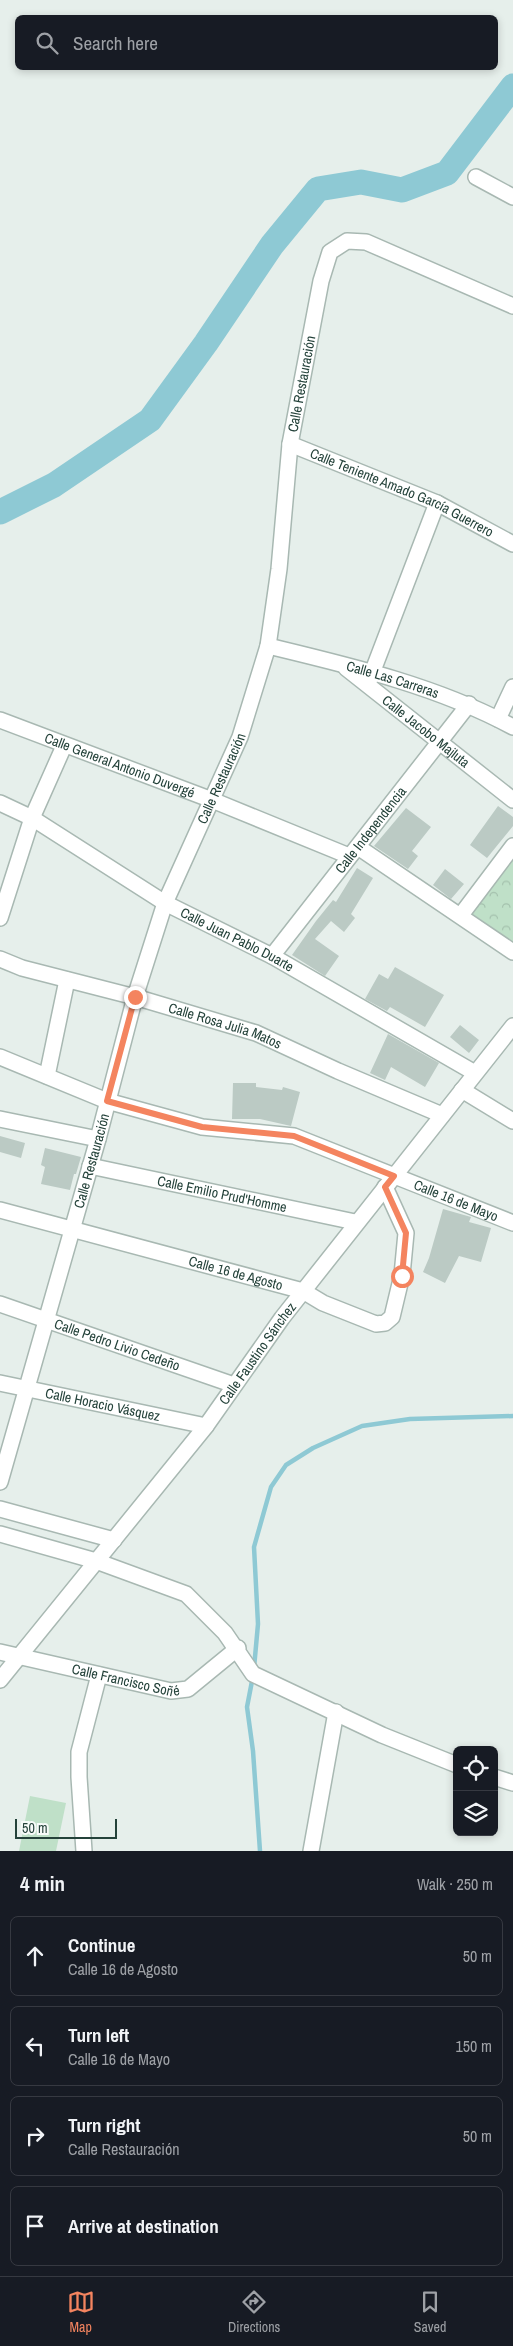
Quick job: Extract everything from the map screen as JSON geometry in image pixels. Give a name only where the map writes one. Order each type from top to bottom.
[{"type":"street","points":[[476,177],[513,197]]},
{"type":"street","name":"Calle Restauración","points":[[0,1482],[98,1139],[135,997],[165,903],[240,737],[268,646],[278,569],[290,444],[321,281],[330,252],[347,241],[366,242],[513,306]]},
{"type":"street","name":"Calle Teniente Amado García Guerrero","points":[[290,444],[437,503],[513,543]]},
{"type":"street","points":[[370,679],[437,503]]},
{"type":"street","name":"Calle Las Carreras","points":[[268,646],[339,663]]},
{"type":"street","name":"Calle Jacobo Majluta","points":[[339,663],[370,679],[440,743],[513,800]]},
{"type":"street","name":"Calle Las Carreras","points":[[370,679],[469,704],[513,727]]},
{"type":"street","points":[[498,719],[513,687]]},
{"type":"street","name":"Calle Independencia","points":[[272,956],[469,704]]},
{"type":"street","name":"Calle General Antonio Duvergé","points":[[0,720],[64,746],[354,852],[460,915],[513,952]]},
{"type":"street","points":[[0,918],[32,818],[64,746]]},
{"type":"street","name":"Calle Juan Pablo Duarte","points":[[0,803],[32,818],[165,903],[272,956],[475,1073]]},
{"type":"street","points":[[460,915],[513,846]]},
{"type":"street","name":"Calle Rosa Julia Matos","points":[[0,960],[22,968],[135,997],[256,1033],[338,1071],[442,1115]]},
{"type":"street","points":[[47,1076],[67,980]]},
{"type":"street","name":"Calle Faustino Sánchez","points":[[0,1680],[206,1426],[234,1385],[355,1222],[513,1026]]},
{"type":"street","name":"Calle 16 de Mayo","points":[[0,1058],[107,1101],[202,1127],[294,1136],[389,1182],[513,1223]]},
{"type":"street","points":[[462,1090],[513,1121]]},
{"type":"street","points":[[0,1119],[98,1139]]},
{"type":"street","name":"Calle Emilio Prud'Homme","points":[[90,1166],[355,1222]]},
{"type":"street","name":"Calle 16 de Agosto","points":[[0,1210],[303,1291],[323,1303],[376,1324],[385,1323],[392,1317],[402,1276],[406,1233],[389,1182]]},
{"type":"street","name":"Calle Pedro Livio Cedeño","points":[[0,1304],[46,1322],[234,1385]]},
{"type":"street","name":"Calle Horacio Vásquez","points":[[0,1383],[206,1426]]},
{"type":"street","points":[[0,1508],[114,1540]]},
{"type":"street","points":[[0,1534],[96,1561],[186,1594],[238,1648],[253,1674],[382,1735],[453,1763]]},
{"type":"street","name":"Calle Francisco Soñé","points":[[0,1652],[172,1691],[188,1689],[238,1648]]},
{"type":"street","points":[[84,1851],[79,1752],[99,1674]]},
{"type":"street","points":[[311,1851],[336,1712]]},
{"type":"street","points":[[498,1778],[513,1783]]},
{"type":"green space","points":[[513,859],[513,942],[471,913]]},
{"type":"green space","points":[[30,1796],[66,1803],[56,1851],[19,1851]]},
{"type":"building","points":[[498,806],[513,817],[513,826],[487,858],[470,845]]},
{"type":"building","points":[[406,808],[431,827],[412,851],[418,856],[408,869],[374,846]]},
{"type":"building","points":[[357,868],[373,878],[351,914],[355,918],[344,932],[331,921],[315,939],[339,956],[325,976],[292,955],[333,900],[336,902]]},
{"type":"building","points":[[445,869],[464,884],[451,899],[433,885]]},
{"type":"building","points":[[395,967],[444,995],[425,1027],[390,1007],[387,1011],[365,999],[379,974],[388,979]]},
{"type":"building","points":[[460,1025],[479,1040],[469,1053],[450,1037]]},
{"type":"building","points":[[388,1034],[439,1063],[425,1087],[391,1067],[385,1080],[370,1073]]},
{"type":"building","points":[[233,1083],[256,1083],[256,1087],[282,1090],[283,1087],[300,1092],[291,1126],[260,1119],[232,1119]]},
{"type":"building","points":[[0,1136],[25,1143],[21,1158],[0,1152]]},
{"type":"building","points":[[45,1148],[81,1157],[70,1190],[41,1184],[45,1167],[41,1165]]},
{"type":"building","points":[[443,1209],[471,1217],[469,1222],[491,1228],[481,1262],[459,1256],[445,1283],[423,1272]]},
{"type":"waterway","points":[[0,512],[54,485],[150,420],[206,343],[272,245],[318,189],[361,182],[402,190],[447,173],[513,86]]},
{"type":"waterway","points":[[254,1668],[258,1624],[254,1547],[271,1487],[286,1465],[313,1448],[362,1426],[410,1419],[513,1416]]},
{"type":"waterway","points":[[253,1676],[247,1707],[253,1751],[260,1851]]},
{"type":"route","points":[[135,997],[107,1101],[202,1127],[294,1136],[394,1176],[385,1187],[406,1233],[402,1276]]}]
